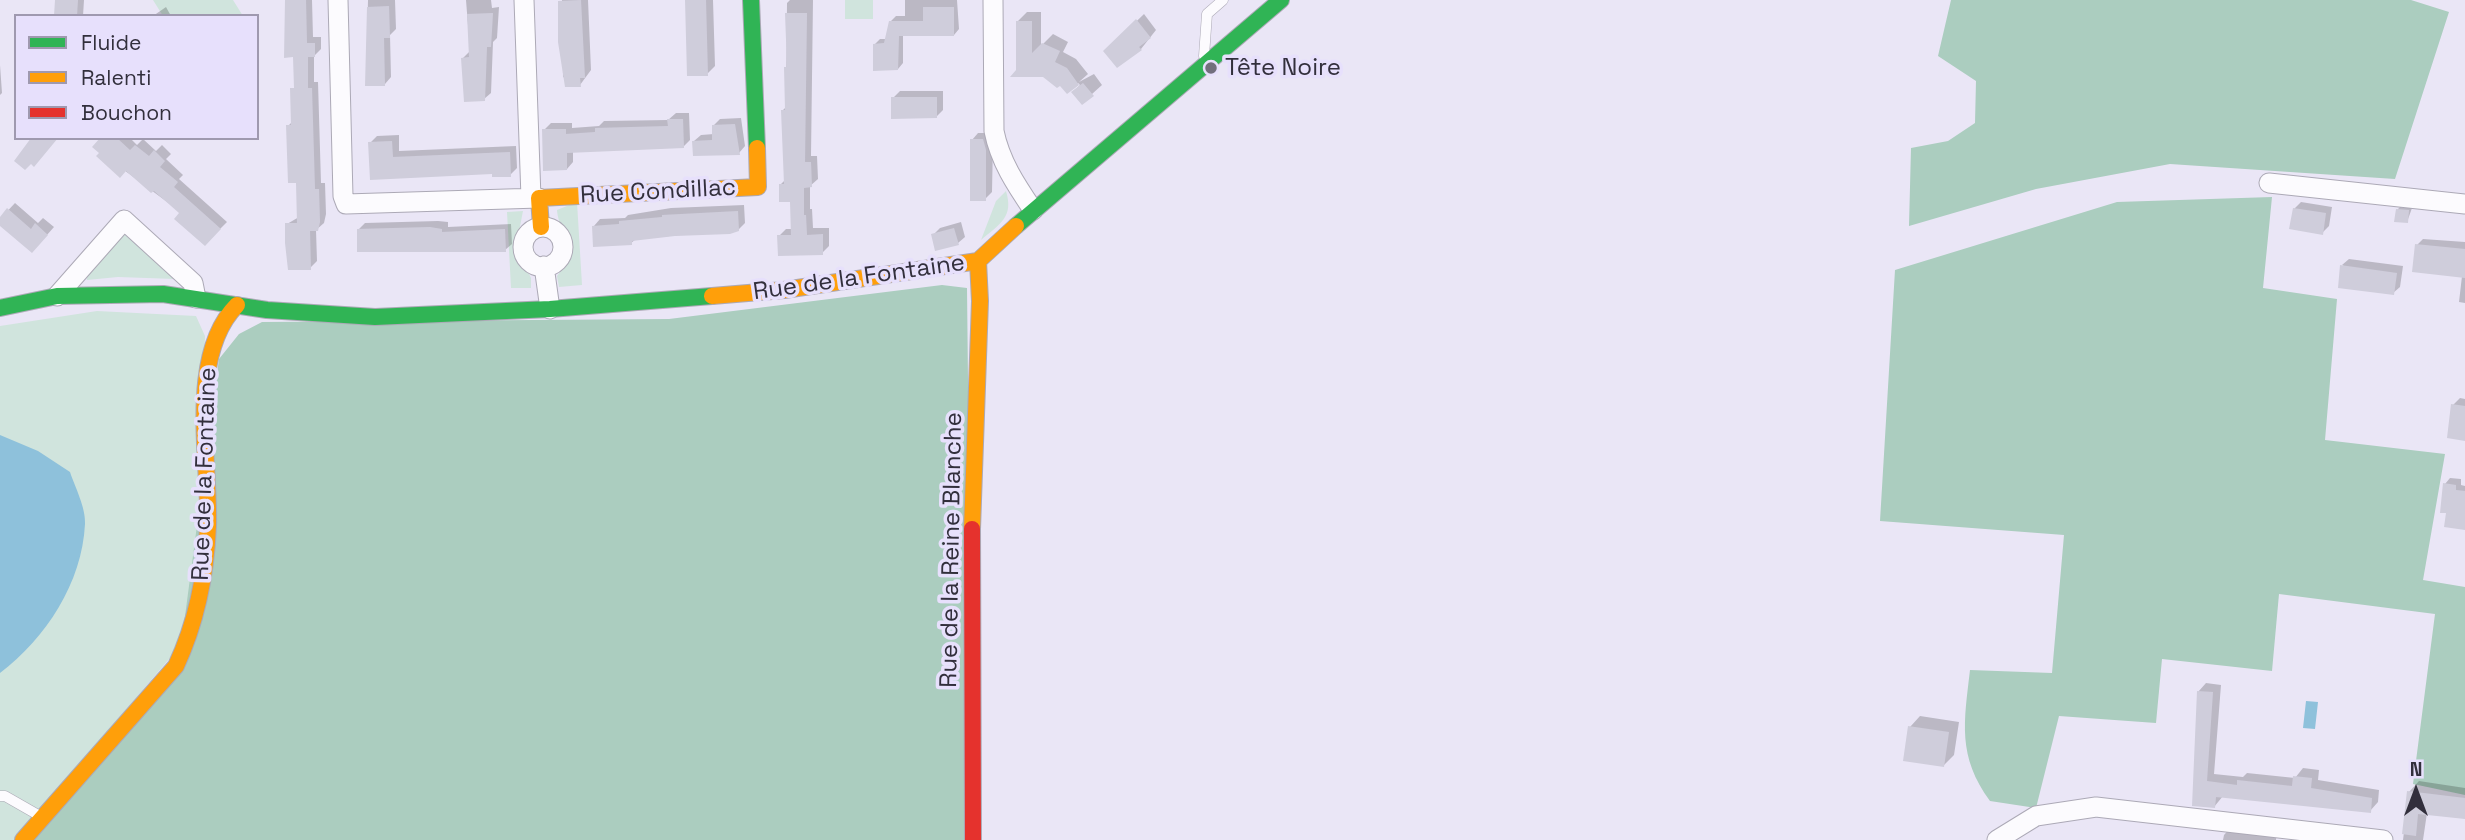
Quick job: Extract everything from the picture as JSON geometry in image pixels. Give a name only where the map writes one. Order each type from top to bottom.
[{"type":"street","name":"Rue Condillac","points":[[338,0],[343,196],[346,204],[529,199],[758,187],[751,0]]},
{"type":"street","points":[[524,0],[529,199],[541,227]]},
{"type":"street","points":[[993,0],[994,131],[998,149],[1010,176],[1033,210]]},
{"type":"street","name":"Rue de la Fontaine","points":[[23,840],[176,666],[186,649],[195,625],[205,561],[205,383],[208,358],[216,328],[230,304],[375,317],[550,309],[784,290],[978,261],[1033,210],[1281,0]]},
{"type":"street","points":[[2270,183],[2465,204]]},
{"type":"street","points":[[57,296],[124,220],[193,283],[195,298]]},
{"type":"street","points":[[541,227],[558,233],[563,245],[556,262],[544,266],[537,266],[527,258],[523,245],[529,233],[541,227]]},
{"type":"street","name":"Rue de la Reine Blanche","points":[[973,840],[971,554],[980,301],[978,261]]},
{"type":"street","points":[[544,266],[550,309]]},
{"type":"street","points":[[0,308],[57,296],[111,293],[195,298],[230,304]]},
{"type":"street","points":[[1997,840],[2036,816],[2096,807],[2383,840]]},
{"type":"lane","points":[[1203,64],[1207,14],[1223,0]]},
{"type":"lane","points":[[0,796],[5,796],[43,818]]},
{"type":"green space","points":[[153,0],[233,0],[242,14],[162,14]]},
{"type":"green space","points":[[845,0],[873,0],[873,19],[845,19]]},
{"type":"green space","points":[[1951,0],[2411,0],[2449,12],[2395,179],[2170,164],[2036,189],[1909,226],[1911,148],[1948,141],[1975,123],[1976,81],[1938,56]]},
{"type":"green space","points":[[1006,191],[1007,214],[981,240],[996,201]]},
{"type":"green space","points":[[2272,197],[2263,288],[2337,299],[2325,440],[2445,454],[2423,580],[2465,587],[2465,795],[2413,784],[2435,614],[2279,594],[2272,671],[2162,659],[2156,723],[2059,716],[2036,808],[1990,801],[1972,769],[1965,738],[1970,670],[2052,673],[2064,535],[1880,521],[1895,270],[2117,202]]},
{"type":"green space","points":[[577,202],[582,285],[559,287],[557,276],[565,266],[569,249],[557,210]]},
{"type":"green space","points":[[523,211],[516,247],[531,278],[531,288],[511,288],[507,212]]},
{"type":"green space","points":[[124,234],[175,275],[175,279],[118,277],[87,280],[86,274]]},
{"type":"green space","points":[[942,285],[967,288],[973,840],[33,840],[178,669],[219,359],[239,334],[262,322],[669,319]]},
{"type":"green space","points":[[97,311],[196,316],[205,336],[196,558],[181,645],[15,840],[0,840],[0,326]]},
{"type":"water","points":[[0,435],[38,451],[70,472],[82,504],[85,524],[77,567],[59,608],[32,643],[0,673]]},
{"type":"water","points":[[2306,701],[2318,702],[2315,729],[2303,728]]},
{"type":"building","points":[[55,0],[78,0],[77,14],[54,14]]},
{"type":"building","points":[[285,0],[306,0],[307,43],[315,43],[315,57],[308,57],[308,88],[312,88],[315,189],[319,189],[320,222],[318,231],[310,231],[311,270],[288,270],[285,243],[285,223],[297,223],[296,183],[288,183],[286,125],[291,125],[290,88],[294,88],[293,57],[284,58]]},
{"type":"building","points":[[581,0],[585,78],[580,78],[581,87],[565,87],[558,42],[558,1]]},
{"type":"building","points":[[685,0],[706,0],[708,76],[687,76]]},
{"type":"building","points":[[389,6],[390,38],[384,38],[385,86],[365,86],[367,7]]},
{"type":"building","points":[[923,7],[954,7],[954,36],[899,36],[898,70],[873,71],[873,44],[884,43],[889,21],[923,21]]},
{"type":"building","points":[[493,13],[491,47],[487,47],[485,101],[464,102],[461,58],[469,57],[467,14]]},
{"type":"building","points":[[785,13],[807,13],[805,162],[811,162],[812,187],[804,188],[804,215],[807,235],[823,234],[823,255],[778,256],[777,235],[791,235],[790,202],[779,202],[779,184],[784,184],[781,110],[785,110],[784,67],[787,67]]},
{"type":"building","points":[[1136,19],[1151,38],[1139,47],[1142,50],[1117,68],[1103,51]]},
{"type":"building","points":[[1016,21],[1032,21],[1032,53],[1042,43],[1060,51],[1055,62],[1067,68],[1079,85],[1067,94],[1060,86],[1057,88],[1043,77],[1010,77],[1016,70]]},
{"type":"building","points":[[1083,83],[1094,96],[1082,105],[1071,92]]},
{"type":"building","points":[[891,97],[937,97],[937,118],[891,119]]},
{"type":"building","points":[[667,119],[683,119],[684,148],[567,153],[567,170],[543,171],[542,129],[566,129],[566,134],[595,132],[595,128],[668,126]]},
{"type":"building","points":[[735,124],[740,155],[693,156],[692,141],[712,140],[712,125]]},
{"type":"building","points":[[970,139],[983,139],[986,150],[986,201],[970,201]]},
{"type":"building","points":[[30,140],[56,140],[34,167],[31,164],[25,170],[14,161]]},
{"type":"building","points":[[98,140],[119,140],[130,150],[135,145],[149,156],[154,150],[165,161],[160,167],[178,182],[174,187],[221,229],[205,246],[174,219],[179,213],[154,191],[151,193],[126,171],[120,178],[96,156],[99,153],[92,147]]},
{"type":"building","points":[[392,141],[393,157],[510,152],[511,177],[492,177],[492,174],[370,180],[368,142]]},
{"type":"building","points":[[7,208],[31,229],[35,223],[48,235],[32,253],[0,226],[0,217]]},
{"type":"building","points":[[2293,208],[2326,213],[2323,235],[2289,229]]},
{"type":"building","points":[[2396,209],[2409,210],[2408,223],[2394,222]]},
{"type":"building","points":[[738,211],[739,231],[730,234],[675,236],[632,241],[632,245],[593,247],[592,226],[619,224],[619,221],[662,215]]},
{"type":"building","points":[[954,228],[959,245],[935,251],[931,234]]},
{"type":"building","points":[[357,229],[442,229],[442,232],[505,229],[506,252],[357,252]]},
{"type":"building","points":[[2415,244],[2465,249],[2465,278],[2412,272]]},
{"type":"building","points":[[2340,265],[2397,273],[2394,295],[2338,288]]},
{"type":"building","points":[[2451,404],[2465,406],[2465,441],[2447,438]]},
{"type":"building","points":[[2443,483],[2456,485],[2456,490],[2465,491],[2465,530],[2444,527],[2446,513],[2440,513]]},
{"type":"building","points":[[2197,691],[2213,692],[2207,781],[2237,785],[2237,780],[2292,786],[2293,776],[2312,778],[2311,788],[2372,798],[2371,813],[2216,797],[2215,808],[2192,806]]},
{"type":"building","points":[[1908,726],[1949,732],[1944,767],[1903,761]]},
{"type":"building","points":[[2407,791],[2465,798],[2465,819],[2418,814],[2416,836],[2402,834]]},
{"type":"traffic: fast","points":[[751,0],[757,148]]},
{"type":"traffic: fast","points":[[1016,226],[1281,0]]},
{"type":"traffic: fast","points":[[0,308],[57,296],[163,294],[267,310],[375,317],[550,309],[712,296]]},
{"type":"traffic: slow","points":[[541,227],[539,198],[758,187],[757,148]]},
{"type":"traffic: slow","points":[[712,296],[784,290],[978,261],[1016,226]]},
{"type":"traffic: slow","points":[[972,529],[980,301],[978,261]]},
{"type":"traffic: slow","points":[[23,840],[176,666],[190,632],[203,580],[207,545],[204,409],[206,379],[221,326],[237,305]]},
{"type":"traffic: jam","points":[[972,529],[973,840]]},
{"type":"place","name":"Tête Noire","points":[[1211,68]]}]
